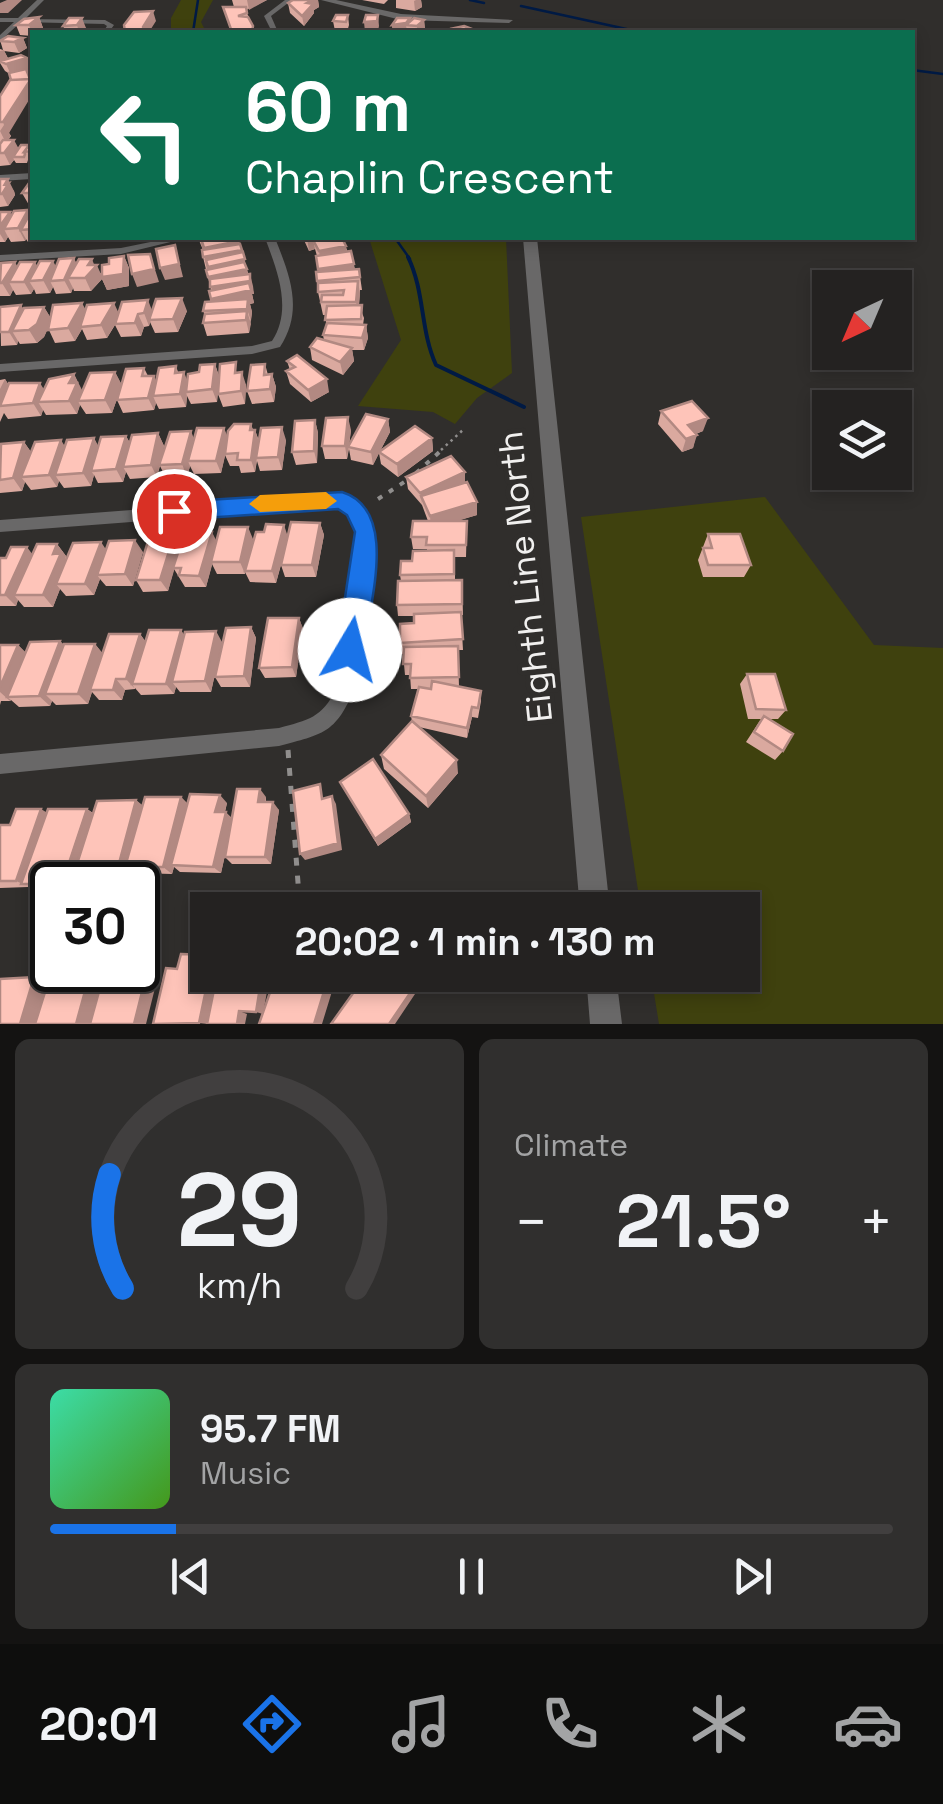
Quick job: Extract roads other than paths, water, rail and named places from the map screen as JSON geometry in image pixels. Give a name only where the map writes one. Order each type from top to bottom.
[{"type":"street","points":[[0,39],[41,0]]},
{"type":"street","points":[[274,30],[267,16],[290,0]]},
{"type":"street","points":[[325,0],[401,17],[508,15],[510,30]]},
{"type":"street","points":[[0,20],[105,22],[111,25],[107,30]]},
{"type":"street","points":[[0,178],[30,176]]},
{"type":"street","points":[[0,258],[121,251],[173,240]]},
{"type":"street","points":[[0,368],[252,350],[276,344],[284,331],[287,290],[271,240]]},
{"type":"street","name":"Eighth Line North","points":[[530,240],[593,892]]},
{"type":"street","points":[[0,526],[342,500],[356,509],[367,532],[345,690],[335,714],[322,725],[286,736],[0,764]]},
{"type":"street","points":[[603,992],[606,1024]]},
{"type":"waterway","points":[[193,30],[198,0]]},
{"type":"waterway","points":[[470,0],[484,3]]},
{"type":"waterway","points":[[521,6],[631,30]]},
{"type":"waterway","points":[[915,70],[943,74]]},
{"type":"waterway","points":[[396,240],[410,259]]},
{"type":"waterway","points":[[408,257],[436,365],[524,407]]}]
